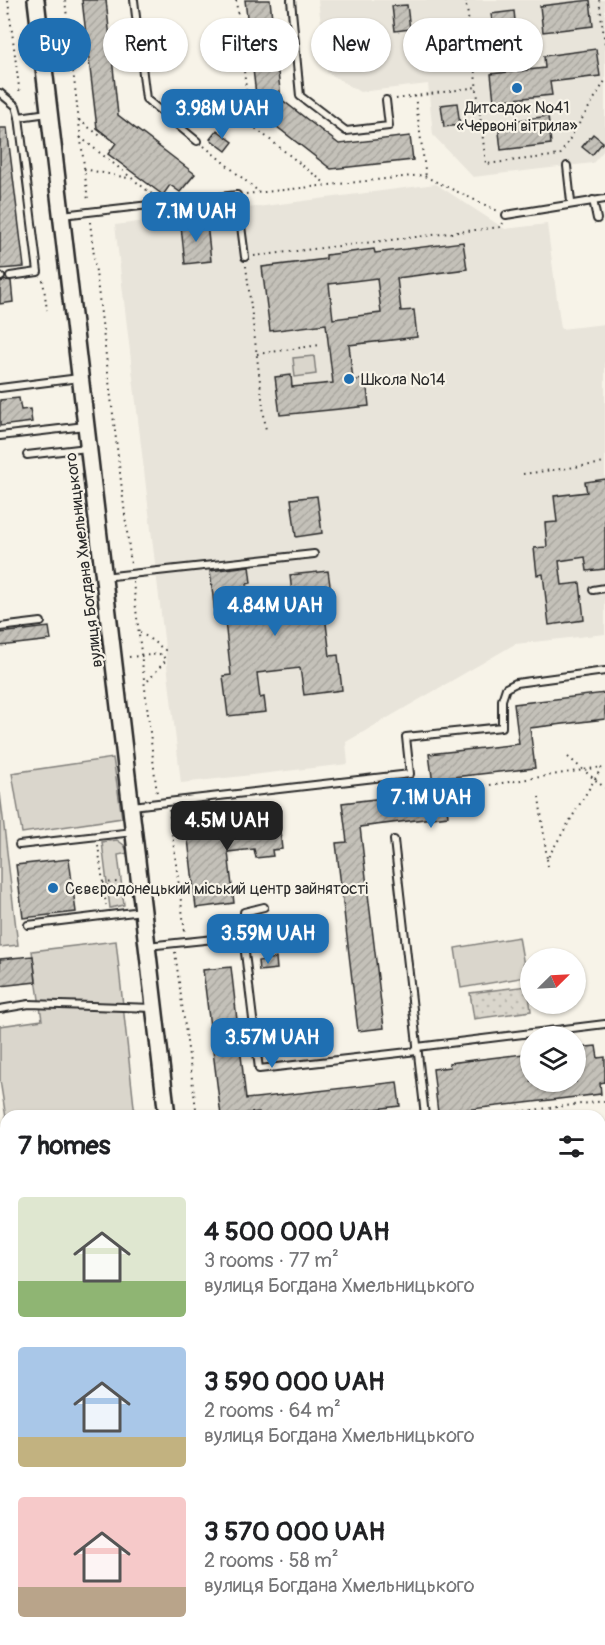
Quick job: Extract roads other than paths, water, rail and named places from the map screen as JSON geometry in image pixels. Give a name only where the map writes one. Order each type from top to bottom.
[{"type":"street","name":"вулиця Богдана Хмельницького","points":[[36,0],[165,1110]]},
{"type":"lane","points":[[134,0],[146,99],[197,141]]},
{"type":"lane","points":[[291,0],[300,96],[346,131],[390,126],[386,100]]},
{"type":"lane","points":[[0,93],[16,105],[19,117],[38,272],[10,276]]},
{"type":"lane","points":[[19,117],[49,113]]},
{"type":"lane","points":[[567,166],[571,202]]},
{"type":"lane","points":[[61,215],[237,195],[245,257]]},
{"type":"lane","points":[[506,215],[571,202],[605,199]]},
{"type":"lane","points":[[593,200],[597,219]]},
{"type":"lane","points":[[0,388],[80,378]]},
{"type":"lane","points":[[0,436],[85,426]]},
{"type":"lane","points":[[27,455],[88,448]]},
{"type":"lane","points":[[103,577],[314,554]]},
{"type":"lane","points":[[593,590],[605,588]]},
{"type":"lane","points":[[0,627],[41,622]]},
{"type":"lane","points":[[130,806],[411,774],[406,737],[502,727],[502,700],[506,688],[516,683],[605,671]]},
{"type":"lane","points":[[19,845],[133,832]]},
{"type":"lane","points":[[394,840],[424,1110]]},
{"type":"lane","points":[[264,907],[244,912],[243,936],[258,1068],[605,1024]]},
{"type":"lane","points":[[28,925],[142,911]]},
{"type":"lane","points":[[147,946],[243,936]]},
{"type":"lane","points":[[0,1009],[29,1004],[154,1008]]},
{"type":"place","name":"Дитсадок №41 «Червоні вітрила»","points":[[517,88]]},
{"type":"place","name":"Школа №14","points":[[349,379]]},
{"type":"place","name":"Сєвєродонецький міський центр зайнятості","points":[[53,888]]}]
